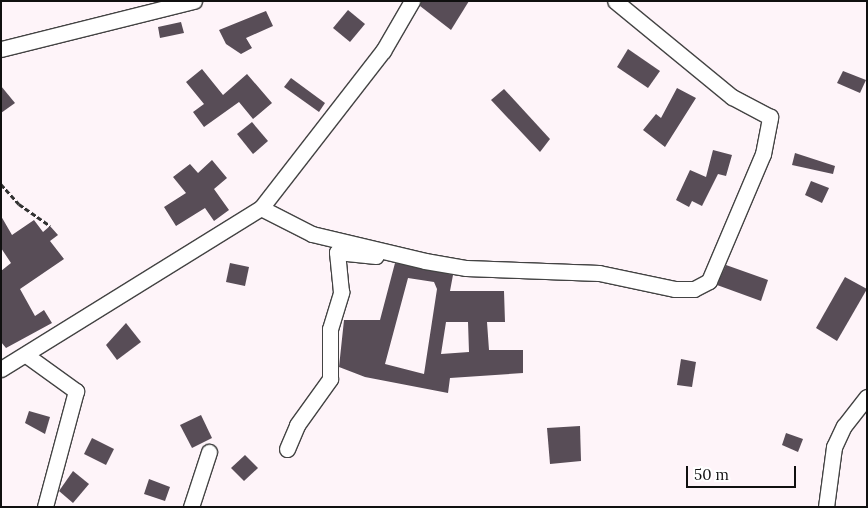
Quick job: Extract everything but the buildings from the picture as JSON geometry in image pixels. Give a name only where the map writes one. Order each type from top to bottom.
[{"type":"street","points":[[1,49],[194,1]]},
{"type":"street","points":[[1,369],[261,208],[383,51],[412,1]]},
{"type":"street","points":[[261,208],[312,234],[376,250],[466,268],[599,273],[675,289],[694,289],[709,280],[763,154],[770,117],[732,97],[615,1]]},
{"type":"street","points":[[287,449],[297,425],[330,379],[330,329],[341,292],[337,252],[376,259],[376,250]]},
{"type":"street","points":[[26,355],[76,391],[45,507]]},
{"type":"street","points":[[826,507],[834,447],[865,401]]},
{"type":"street","points":[[191,507],[209,452]]},
{"type":"path","points":[[1,184],[19,204],[50,226]]}]
